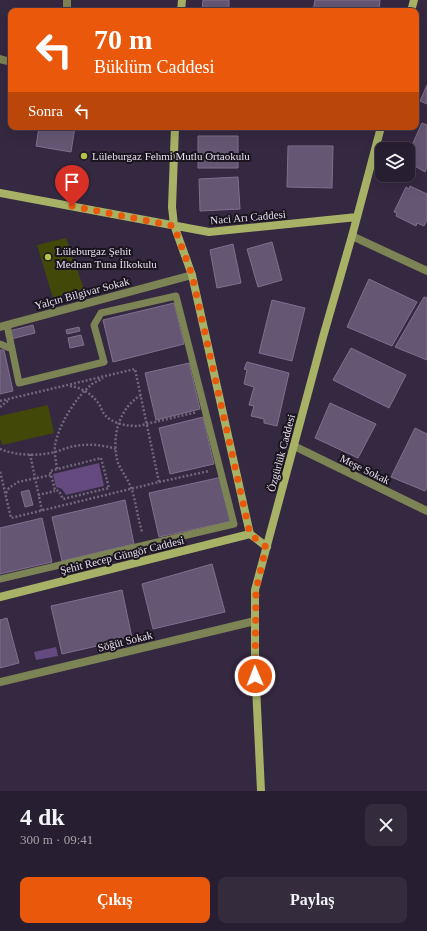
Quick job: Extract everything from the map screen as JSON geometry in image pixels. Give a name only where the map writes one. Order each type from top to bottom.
[{"type":"street","points":[[175,130],[172,207],[174,226],[192,275],[250,534],[266,547]]},
{"type":"street","name":"Özgürlük Caddesi","points":[[260,791],[255,676],[256,590],[266,547],[380,130]]},
{"type":"street","name":"Naci Arı Caddesi","points":[[0,193],[209,232],[357,218]]},
{"type":"street","points":[[352,236],[427,271]]},
{"type":"street","name":"Yalçın Bilgivar Sokak","points":[[3,326],[192,275]]},
{"type":"street","name":"Meşe Sokak","points":[[294,446],[427,511]]},
{"type":"street","name":"Şehit Recep Güngör Caddesi","points":[[0,597],[250,534]]},
{"type":"street","name":"Söğüt Sokak","points":[[0,682],[255,621]]},
{"type":"lane","points":[[0,579],[234,524],[176,296],[101,313],[94,325],[104,362],[19,383],[12,349],[3,326]]},
{"type":"lane","points":[[0,344],[12,349]]},
{"type":"path","points":[[0,401],[135,369],[159,482]]},
{"type":"path","points":[[57,470],[55,445],[62,426],[77,400],[93,384],[109,376]]},
{"type":"path","points":[[67,385],[86,391],[97,402],[105,415],[119,423],[133,426],[198,412]]},
{"type":"path","points":[[140,395],[129,404],[123,412],[116,428],[115,438],[118,463],[131,489],[142,532]]},
{"type":"path","points":[[0,407],[11,398]]},
{"type":"path","points":[[0,449],[16,454],[38,454],[55,452],[77,445],[100,445],[116,449]]},
{"type":"path","points":[[30,454],[34,479],[42,511]]},
{"type":"path","points":[[101,458],[108,488],[63,499],[60,491],[55,490],[50,471],[57,470],[101,458]]},
{"type":"path","points":[[0,471],[11,518],[210,471]]},
{"type":"path","points":[[5,493],[9,488],[18,482],[51,475]]},
{"type":"path","points":[[38,495],[56,490]]},
{"type":"green space","points":[[66,238],[84,289],[53,298],[37,245]]},
{"type":"green space","points":[[48,405],[54,433],[2,445],[0,438],[0,416]]},
{"type":"shaded area","points":[[99,463],[104,486],[66,495],[62,489],[56,487],[53,474]]},
{"type":"shaded area","points":[[56,647],[58,656],[36,660],[34,652]]},
{"type":"building","points":[[203,0],[229,0],[229,8],[202,8]]},
{"type":"building","points":[[315,0],[380,0],[379,8],[314,8]]},
{"type":"building","points":[[427,85],[427,104],[420,101]]},
{"type":"building","points":[[422,123],[427,125],[427,167],[425,172],[415,166],[415,142],[413,142]]},
{"type":"building","points":[[39,130],[75,130],[71,152],[36,146]]},
{"type":"building","points":[[198,136],[238,136],[238,168],[198,168]]},
{"type":"building","points":[[288,146],[333,146],[332,188],[287,187]]},
{"type":"building","points":[[238,177],[240,209],[200,211],[199,179]]},
{"type":"building","points":[[410,186],[427,194],[427,220],[424,226],[417,223],[416,226],[396,216],[397,213],[394,212],[406,187],[409,189]]},
{"type":"building","points":[[272,242],[282,280],[258,287],[247,249]]},
{"type":"building","points":[[233,244],[241,283],[217,288],[210,250]]},
{"type":"building","points":[[369,279],[417,302],[392,346],[347,327]]},
{"type":"building","points":[[424,297],[427,298],[427,360],[395,347]]},
{"type":"building","points":[[272,300],[305,308],[292,361],[259,353]]},
{"type":"building","points":[[174,303],[184,344],[113,362],[103,320]]},
{"type":"building","points":[[33,325],[35,333],[11,339],[9,331]]},
{"type":"building","points":[[79,327],[80,331],[67,334],[66,330]]},
{"type":"building","points":[[81,335],[84,345],[70,348],[68,338]]},
{"type":"building","points":[[351,348],[406,375],[389,408],[333,380]]},
{"type":"building","points":[[0,350],[4,350],[13,391],[0,394]]},
{"type":"building","points":[[247,362],[289,373],[277,426],[264,423],[264,419],[251,416],[254,406],[249,405],[254,387],[244,384],[247,370],[244,369]]},
{"type":"building","points":[[189,363],[200,409],[156,420],[145,373]]},
{"type":"building","points":[[330,403],[376,424],[358,458],[315,438]]},
{"type":"building","points":[[203,417],[214,464],[170,474],[159,428]]},
{"type":"building","points":[[415,428],[427,434],[427,488],[425,491],[391,477]]},
{"type":"building","points":[[222,477],[232,521],[159,537],[149,493]]},
{"type":"building","points":[[29,490],[33,505],[25,507],[21,492]]},
{"type":"building","points":[[125,500],[134,544],[62,561],[52,517]]},
{"type":"building","points":[[42,518],[52,562],[0,574],[0,528]]},
{"type":"building","points":[[212,564],[225,612],[153,629],[142,584]]},
{"type":"building","points":[[122,590],[132,638],[62,654],[51,606]]},
{"type":"building","points":[[7,618],[19,663],[0,668],[0,620]]},
{"type":"place","name":"Lüleburgaz Fehmi Mutlu Ortaokulu","points":[[84,156]]},
{"type":"place","name":"Lüleburgaz Şehit Mednan Tuna İlkokulu","points":[[48,257]]},
{"type":"route","points":[[72,206],[174,226],[192,275],[250,534],[266,547],[256,590],[255,676]]}]
